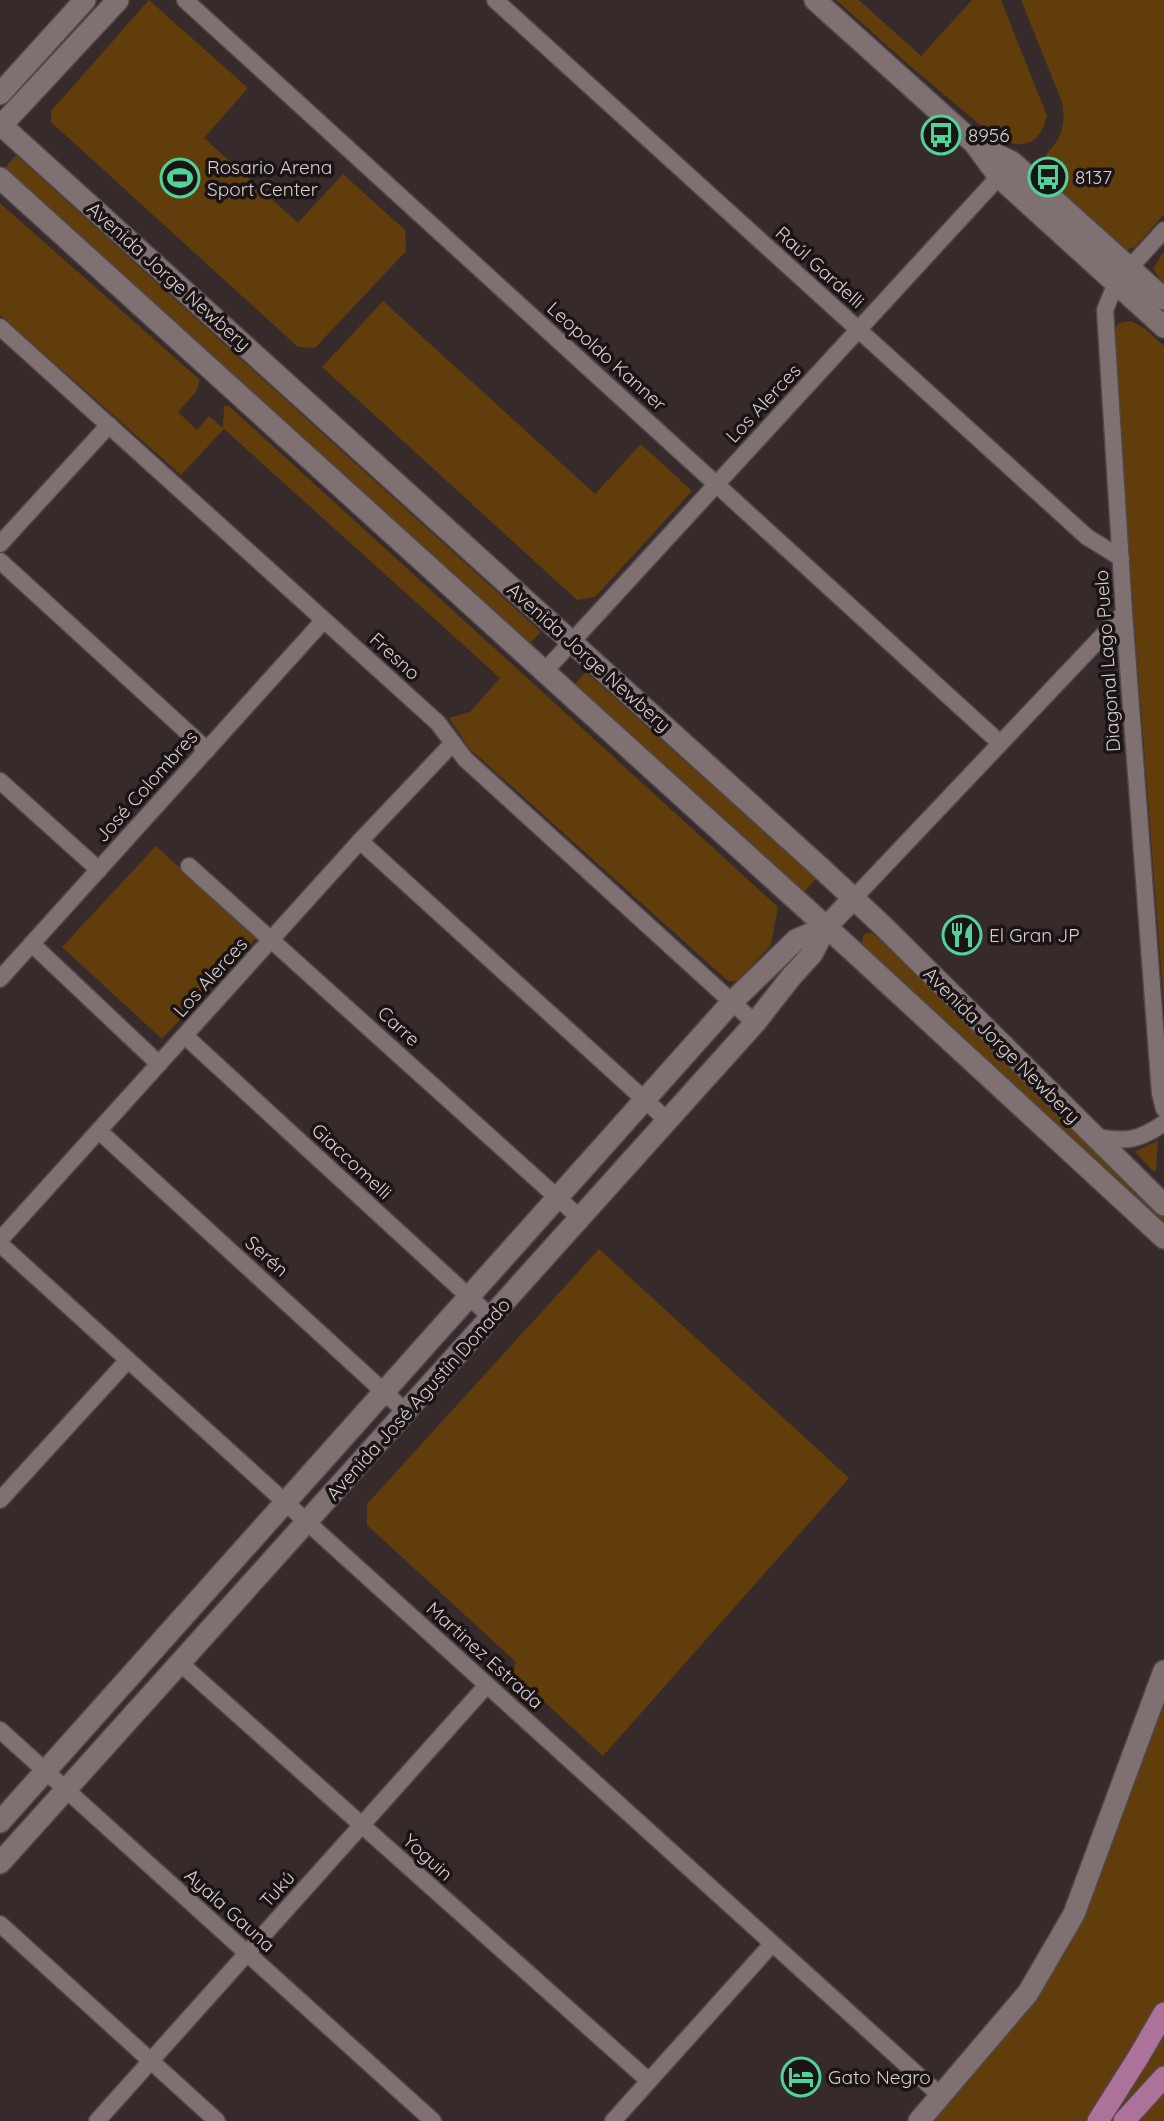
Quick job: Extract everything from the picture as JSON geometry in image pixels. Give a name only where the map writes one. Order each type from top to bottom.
[{"type":"highway","points":[[1098,2121],[1164,2013]]},
{"type":"highway","points":[[1124,2121],[1164,2077]]},
{"type":"main road","points":[[0,94],[85,0]]},
{"type":"main road","points":[[1,126],[118,0]]},
{"type":"main road","points":[[815,0],[1123,275],[1164,327]]},
{"type":"main road","name":"Avenida Jorge Newbery","points":[[1,126],[572,641],[853,899],[1164,1205]]},
{"type":"main road","name":"Avenida Jorge Newbery","points":[[0,178],[1164,1238]]},
{"type":"main road","points":[[1123,275],[1164,299]]},
{"type":"main road","name":"Avenida José Agustín Donado","points":[[0,1864],[755,1023],[812,954],[826,928],[853,899]]},
{"type":"main road","name":"Avenida José Agustín Donado","points":[[0,1822],[732,1002],[796,940],[826,928]]},
{"type":"main road","points":[[919,2121],[1028,1993],[1074,1914],[1164,1671]]},
{"type":"street","name":"Leopoldo Kanner","points":[[185,0],[1000,743]]},
{"type":"street","name":"Raúl Gardelli","points":[[495,0],[1087,537],[1121,558]]},
{"type":"street","name":"Los Alerces","points":[[544,672],[1006,170]]},
{"type":"street","name":"Diagonal Lago Puelo","points":[[1164,230],[1123,275],[1105,310],[1124,613],[1160,1093],[1164,1109]]},
{"type":"street","name":"Fresno","points":[[0,327],[438,723],[465,759],[755,1023]]},
{"type":"street","points":[[0,544],[108,425]]},
{"type":"street","points":[[0,561],[207,750]]},
{"type":"street","points":[[853,899],[1124,613]]},
{"type":"street","name":"José Colombres","points":[[0,979],[324,620]]},
{"type":"street","name":"Los Alerces","points":[[0,1242],[360,841],[453,743]]},
{"type":"street","points":[[0,781],[99,870]]},
{"type":"street","points":[[360,841],[668,1121]]},
{"type":"street","name":"Carre","points":[[189,866],[580,1218]]},
{"type":"street","points":[[32,944],[159,1064]]},
{"type":"street","name":"Giaccomelli","points":[[185,1036],[491,1317]]},
{"type":"street","points":[[1095,1138],[1122,1141],[1135,1139],[1149,1134],[1164,1123]]},
{"type":"street","name":"Serén","points":[[99,1131],[406,1412]]},
{"type":"street","name":"Martinez Estrada","points":[[0,1242],[941,2096]]},
{"type":"street","points":[[0,1500],[128,1360]]},
{"type":"street","name":"Yoguin","points":[[180,1663],[649,2081]]},
{"type":"street","name":"Tukú","points":[[97,2121],[486,1685]]},
{"type":"street","name":"Ayala Gauna","points":[[0,1730],[433,2121]]},
{"type":"street","points":[[0,1924],[218,2121]]},
{"type":"street","points":[[612,2121],[772,1944]]},
{"type":"shaded area","name":"Rosario Arena Sport Center","points":[[149,0],[248,88],[204,138],[298,223],[343,174],[405,230],[406,251],[315,348],[298,347],[51,122],[51,111]]},
{"type":"shaded area","points":[[836,0],[859,0],[921,56],[972,0],[1001,0],[1047,116],[1039,134],[1028,143],[1021,144],[996,138]]},
{"type":"shaded area","points":[[1021,0],[1164,0],[1164,214],[1135,247],[1126,250],[1091,220],[1064,192],[1046,167],[1045,157],[1062,129],[1063,108]]},
{"type":"shaded area","points":[[16,155],[541,632],[529,644],[4,169]]},
{"type":"shaded area","points":[[0,203],[200,380],[196,392],[178,412],[197,430],[209,416],[223,428],[224,406],[229,406],[778,907],[771,945],[737,981],[728,981],[469,748],[449,718],[470,712],[500,678],[224,429],[181,475],[0,315]]},
{"type":"shaded area","points":[[1164,251],[1164,284],[1153,269]]},
{"type":"shaded area","points":[[383,301],[595,494],[641,444],[692,491],[595,597],[577,600],[322,367]]},
{"type":"shaded area","points":[[1131,321],[1144,328],[1164,346],[1164,1006],[1112,334],[1119,323]]},
{"type":"shaded area","points":[[586,672],[816,879],[803,893],[575,684]]},
{"type":"shaded area","points":[[156,846],[256,938],[162,1039],[62,947]]},
{"type":"shaded area","points":[[870,932],[1164,1218],[1164,1226],[862,945],[863,935]]},
{"type":"shaded area","points":[[1158,1140],[1156,1171],[1154,1172],[1135,1152]]},
{"type":"shaded area","points":[[599,1249],[849,1478],[603,1756],[512,1672],[516,1662],[367,1525],[367,1504]]},
{"type":"shaded area","points":[[1164,1671],[1164,2121],[919,2121],[941,2096],[1074,1914]]},
{"type":"place","name":"8956","points":[[941,135]]},
{"type":"place","name":"8137","points":[[1048,177]]},
{"type":"place","name":"Rosario Arena Sport Center","points":[[180,178]]},
{"type":"place","name":"El Gran JP","points":[[962,935]]},
{"type":"place","name":"Gato Negro","points":[[801,2077]]}]
